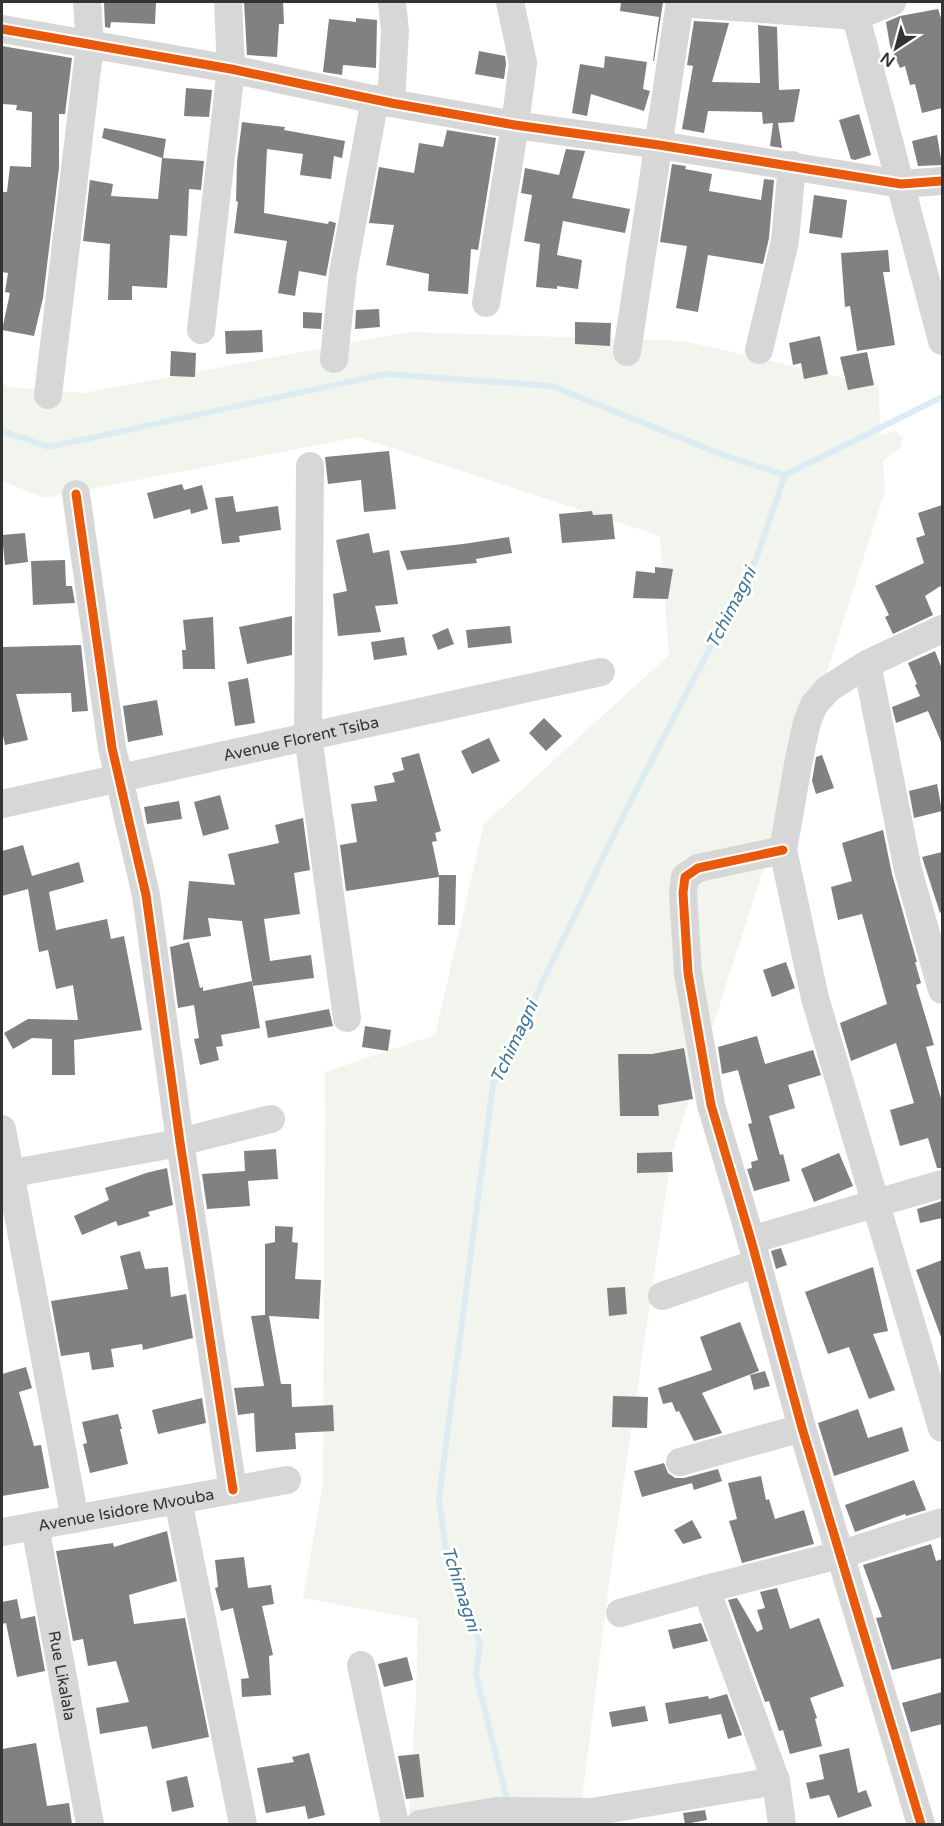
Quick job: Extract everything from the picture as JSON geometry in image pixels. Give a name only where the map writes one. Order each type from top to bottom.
[{"type":"street","points":[[48,395],[90,44],[87,2]]},
{"type":"street","points":[[201,330],[231,69],[228,2]]},
{"type":"street","points":[[334,358],[343,273],[383,101],[395,31],[392,2]]},
{"type":"street","points":[[486,303],[523,63],[510,2]]},
{"type":"street","points":[[627,352],[680,2],[854,9],[892,2]]},
{"type":"street","points":[[854,9],[942,341]]},
{"type":"street","points":[[2,29],[231,69],[383,101],[515,125],[792,165],[901,184],[942,181]]},
{"type":"street","points":[[759,350],[785,241],[792,165]]},
{"type":"street","points":[[310,466],[308,736],[347,1018]]},
{"type":"street","points":[[76,494],[112,748],[146,895],[180,1142],[233,1490]]},
{"type":"street","points":[[942,629],[867,664],[828,689],[814,705],[807,722],[799,759],[783,850],[815,998],[942,1428]]},
{"type":"street","points":[[867,664],[908,870],[942,990]]},
{"type":"street","name":"Avenue Florent Tsiba","points":[[2,804],[601,672]]},
{"type":"street","points":[[783,850],[698,868],[685,877],[683,893],[688,973],[711,1105],[839,1555],[921,1824]]},
{"type":"street","points":[[6,1174],[180,1142],[271,1119]]},
{"type":"street","points":[[2,1129],[6,1174],[75,1519]]},
{"type":"street","points":[[662,1296],[754,1251],[877,1204],[942,1184]]},
{"type":"street","points":[[680,1462],[802,1428]]},
{"type":"street","name":"Avenue Isidore Mvouba","points":[[2,1532],[286,1480]]},
{"type":"street","points":[[178,1500],[243,1824]]},
{"type":"street","points":[[620,1613],[706,1588],[839,1555],[942,1522]]},
{"type":"street","name":"Rue Likalala","points":[[34,1526],[90,1824]]},
{"type":"street","points":[[706,1588],[776,1781],[782,1824]]},
{"type":"street","points":[[361,1665],[395,1824]]},
{"type":"street","points":[[420,1824],[510,1812],[592,1812],[776,1781]]},
{"type":"shaded area","points":[[409,332],[684,341],[878,386],[881,435],[896,431],[903,438],[901,447],[883,461],[885,491],[672,1153],[610,1575],[579,1824],[408,1824],[416,1697],[418,1619],[303,1598],[323,1483],[325,1072],[435,1035],[484,824],[669,655],[660,536],[358,437],[45,498],[2,481],[2,381],[8,387],[84,393]]},
{"type":"building","points":[[104,2],[156,2],[155,24],[111,22],[110,28],[105,27]]},
{"type":"building","points":[[244,2],[283,2],[284,24],[279,24],[277,57],[247,55]]},
{"type":"building","points":[[621,2],[663,2],[654,61],[659,17],[620,11]]},
{"type":"building","points":[[938,9],[942,21],[942,108],[922,113],[915,84],[910,85],[905,66],[900,68],[890,46],[886,22],[900,16]]},
{"type":"building","points":[[356,18],[377,20],[376,68],[343,65],[342,75],[323,72],[329,19],[356,22]]},
{"type":"building","points":[[694,21],[729,23],[712,82],[760,83],[758,25],[777,27],[779,90],[800,89],[794,122],[778,123],[782,148],[770,146],[773,123],[763,124],[762,112],[708,111],[704,133],[682,129],[693,66],[687,65]]},
{"type":"building","points":[[2,46],[72,58],[65,114],[59,114],[59,168],[43,298],[34,336],[2,330],[10,293],[5,292],[8,273],[2,272],[2,192],[7,192],[10,166],[31,167],[32,112],[16,110],[17,105],[2,104]]},
{"type":"building","points":[[479,51],[505,56],[504,79],[475,74]]},
{"type":"building","points":[[605,56],[647,62],[643,89],[650,91],[644,111],[591,94],[587,116],[572,113],[580,64],[604,68]]},
{"type":"building","points":[[186,88],[212,90],[209,117],[184,116]]},
{"type":"building","points":[[859,114],[871,155],[855,160],[851,159],[839,120]]},
{"type":"building","points":[[242,122],[285,127],[284,130],[345,141],[342,158],[334,156],[331,179],[300,175],[303,154],[267,149],[264,213],[328,224],[329,221],[336,223],[326,276],[299,271],[295,296],[278,293],[287,241],[234,233],[238,202],[236,201],[237,162]]},
{"type":"building","points":[[104,128],[166,139],[163,158],[204,161],[201,190],[189,189],[187,236],[170,235],[167,288],[132,286],[132,300],[108,300],[110,244],[83,241],[90,180],[113,184],[111,196],[158,199],[162,158],[102,138]]},
{"type":"building","points":[[447,130],[496,138],[478,250],[471,249],[468,294],[428,291],[429,274],[386,265],[394,225],[369,223],[379,167],[414,173],[419,143],[443,147]]},
{"type":"building","points":[[937,135],[942,165],[918,166],[912,141]]},
{"type":"building","points":[[566,149],[585,151],[572,198],[630,209],[625,233],[563,221],[557,255],[582,260],[578,289],[557,286],[557,289],[536,287],[540,244],[524,241],[532,195],[521,193],[525,168],[559,175]]},
{"type":"building","points":[[672,164],[712,174],[709,191],[761,200],[764,179],[774,180],[769,238],[763,264],[708,255],[698,312],[676,308],[687,246],[660,242]]},
{"type":"building","points":[[814,195],[847,200],[842,238],[809,233]]},
{"type":"building","points":[[888,250],[890,272],[883,272],[895,345],[857,351],[850,306],[845,307],[841,253]]},
{"type":"building","points":[[379,309],[380,327],[355,329],[356,310]]},
{"type":"building","points":[[303,312],[322,313],[321,329],[303,328]]},
{"type":"building","points":[[575,322],[611,323],[610,346],[575,344]]},
{"type":"building","points":[[262,330],[263,352],[226,354],[225,331]]},
{"type":"building","points":[[820,336],[828,374],[804,379],[801,363],[793,365],[789,343]]},
{"type":"building","points":[[171,351],[196,353],[195,377],[170,376]]},
{"type":"building","points":[[867,352],[874,385],[848,390],[840,357]]},
{"type":"building","points":[[389,451],[396,509],[364,512],[361,480],[328,484],[325,457]]},
{"type":"building","points":[[182,484],[184,490],[202,485],[208,509],[191,514],[190,509],[154,519],[147,493]]},
{"type":"building","points":[[233,496],[236,512],[278,506],[281,530],[239,536],[240,542],[222,544],[215,498]]},
{"type":"building","points":[[942,505],[942,585],[925,596],[933,615],[893,634],[885,617],[889,615],[875,586],[924,563],[916,538],[925,535],[918,513]]},
{"type":"building","points":[[592,511],[593,515],[612,514],[615,539],[562,543],[559,514]]},
{"type":"building","points":[[25,533],[28,562],[5,565],[2,535]]},
{"type":"building","points":[[369,533],[373,553],[389,550],[398,604],[375,606],[381,632],[338,636],[333,594],[347,591],[336,540]]},
{"type":"building","points":[[509,537],[512,553],[476,559],[477,563],[407,570],[400,551],[463,544]]},
{"type":"building","points":[[65,560],[66,586],[72,586],[75,603],[33,605],[31,561]]},
{"type":"building","points":[[655,567],[673,569],[668,599],[633,598],[636,571],[655,573]]},
{"type":"building","points":[[292,616],[292,655],[247,664],[239,627]]},
{"type":"building","points":[[213,617],[215,669],[183,669],[182,650],[186,650],[183,620]]},
{"type":"building","points":[[510,626],[512,643],[468,648],[466,630]]},
{"type":"building","points":[[448,628],[454,644],[438,650],[432,635]]},
{"type":"building","points":[[404,637],[407,655],[374,660],[371,642]]},
{"type":"building","points":[[81,645],[88,711],[72,712],[71,693],[16,694],[28,740],[5,745],[2,731],[2,647]]},
{"type":"building","points":[[935,651],[942,669],[942,744],[928,711],[896,723],[892,707],[920,696],[908,663]]},
{"type":"building","points":[[248,678],[255,723],[235,726],[228,682]]},
{"type":"building","points":[[157,700],[163,735],[128,742],[123,706]]},
{"type":"building","points":[[544,718],[562,736],[546,751],[529,733]]},
{"type":"building","points":[[489,738],[500,761],[472,774],[461,751]]},
{"type":"building","points":[[419,753],[441,831],[435,833],[437,841],[432,842],[439,875],[456,875],[455,925],[438,925],[439,877],[346,891],[340,845],[357,842],[351,804],[377,801],[374,786],[395,782],[392,773],[404,770],[401,758]]},
{"type":"building","points":[[822,755],[834,788],[816,794],[812,781],[816,757]]},
{"type":"building","points":[[937,784],[942,811],[914,818],[909,791]]},
{"type":"building","points":[[220,795],[229,829],[203,836],[194,802]]},
{"type":"building","points":[[179,801],[182,819],[147,824],[144,807]]},
{"type":"building","points":[[303,818],[310,870],[294,873],[300,914],[264,919],[270,961],[311,955],[314,978],[253,986],[242,921],[208,918],[211,936],[183,940],[189,881],[235,885],[228,854],[279,843],[275,825]]},
{"type":"building","points":[[883,830],[892,874],[917,962],[915,962],[921,983],[916,985],[934,1045],[926,1047],[942,1102],[942,1168],[937,1168],[928,1138],[900,1146],[890,1110],[914,1103],[896,1043],[851,1061],[840,1023],[887,1004],[862,914],[838,920],[831,887],[852,881],[842,843]]},
{"type":"building","points":[[23,845],[32,876],[79,862],[84,882],[49,892],[56,930],[107,919],[111,939],[124,936],[142,1030],[74,1040],[75,1075],[52,1075],[52,1039],[32,1038],[13,1049],[4,1033],[28,1019],[78,1020],[73,985],[56,989],[48,950],[39,952],[28,889],[2,896],[2,851]]},
{"type":"building","points":[[942,852],[942,912],[940,913],[922,857]]},
{"type":"building","points":[[189,942],[200,988],[203,987],[203,991],[252,981],[260,1028],[221,1035],[223,1046],[216,1047],[219,1060],[200,1065],[194,1039],[199,1038],[194,1005],[178,1008],[170,947]]},
{"type":"building","points":[[786,962],[795,988],[772,997],[763,970]]},
{"type":"building","points":[[329,1009],[333,1026],[268,1038],[265,1021]]},
{"type":"building","points":[[365,1026],[391,1030],[388,1051],[362,1047]]},
{"type":"building","points":[[757,1036],[765,1064],[813,1050],[821,1075],[788,1085],[795,1108],[769,1116],[790,1181],[754,1191],[747,1169],[752,1168],[751,1162],[758,1160],[748,1124],[752,1123],[738,1070],[722,1074],[718,1047]]},
{"type":"building","points":[[684,1048],[693,1099],[658,1105],[659,1116],[620,1116],[618,1054],[652,1054]]},
{"type":"building","points":[[276,1149],[278,1179],[248,1181],[250,1206],[207,1209],[202,1174],[245,1171],[244,1151]]},
{"type":"building","points":[[672,1152],[673,1172],[637,1173],[637,1153]]},
{"type":"building","points":[[839,1153],[853,1186],[814,1202],[801,1169]]},
{"type":"building","points":[[167,1168],[173,1205],[148,1212],[150,1216],[118,1226],[116,1221],[82,1235],[74,1216],[109,1200],[105,1188]]},
{"type":"building","points":[[942,1201],[942,1218],[920,1223],[917,1209]]},
{"type":"building","points":[[275,1226],[293,1227],[292,1242],[298,1243],[295,1279],[321,1280],[319,1319],[269,1316],[281,1384],[291,1384],[292,1407],[333,1405],[334,1431],[295,1433],[296,1449],[256,1452],[254,1413],[238,1415],[234,1388],[264,1386],[251,1316],[265,1315],[265,1244],[275,1242]]},
{"type":"building","points":[[781,1248],[787,1265],[776,1269],[771,1251]]},
{"type":"building","points":[[140,1251],[145,1269],[168,1267],[171,1297],[186,1294],[193,1338],[143,1350],[142,1344],[111,1349],[114,1367],[92,1370],[89,1352],[61,1356],[51,1301],[128,1289],[120,1256]]},
{"type":"building","points":[[942,1260],[942,1337],[941,1337],[916,1270]]},
{"type":"building","points":[[873,1267],[888,1331],[873,1334],[895,1390],[869,1399],[849,1347],[828,1354],[805,1292]]},
{"type":"building","points":[[625,1287],[627,1314],[609,1316],[607,1288]]},
{"type":"building","points":[[740,1322],[759,1371],[702,1393],[722,1433],[694,1441],[672,1402],[663,1404],[658,1388],[712,1370],[700,1337]]},
{"type":"building","points":[[26,1367],[32,1388],[19,1392],[34,1446],[41,1445],[49,1488],[2,1496],[2,1374]]},
{"type":"building","points":[[765,1371],[770,1386],[754,1390],[750,1375]]},
{"type":"building","points":[[613,1396],[648,1397],[647,1428],[612,1427]]},
{"type":"building","points":[[202,1398],[206,1423],[158,1434],[152,1410]]},
{"type":"building","points":[[858,1409],[868,1438],[902,1427],[909,1451],[834,1476],[818,1423]]},
{"type":"building","points":[[118,1414],[128,1464],[90,1473],[83,1444],[87,1443],[82,1422]]},
{"type":"building","points":[[664,1463],[668,1473],[675,1478],[684,1478],[718,1469],[722,1481],[694,1490],[692,1483],[642,1497],[634,1471]]},
{"type":"building","points":[[761,1476],[766,1500],[769,1499],[775,1519],[804,1510],[814,1544],[742,1563],[729,1521],[737,1519],[728,1483]]},
{"type":"building","points":[[914,1480],[926,1510],[906,1516],[905,1514],[855,1532],[845,1505]]},
{"type":"building","points":[[692,1520],[702,1538],[683,1544],[674,1530]]},
{"type":"building","points":[[167,1531],[177,1581],[129,1595],[134,1624],[185,1618],[209,1737],[152,1749],[147,1726],[100,1734],[96,1708],[129,1702],[116,1661],[88,1666],[83,1639],[73,1641],[56,1551],[113,1543],[114,1547]]},
{"type":"building","points":[[931,1544],[936,1561],[942,1559],[942,1658],[892,1670],[876,1618],[882,1617],[863,1565]]},
{"type":"building","points":[[244,1557],[248,1588],[271,1585],[274,1604],[262,1606],[273,1655],[269,1656],[271,1695],[242,1697],[241,1679],[249,1678],[233,1608],[221,1611],[215,1588],[218,1587],[215,1560]]},
{"type":"building","points":[[777,1588],[790,1629],[819,1618],[844,1686],[810,1698],[817,1718],[815,1719],[822,1746],[790,1754],[783,1730],[779,1731],[769,1701],[765,1702],[728,1600],[737,1598],[757,1632],[763,1629],[757,1610],[765,1608],[760,1592]]},
{"type":"building","points":[[17,1599],[21,1619],[35,1616],[45,1671],[17,1677],[6,1623],[2,1624],[2,1602]]},
{"type":"building","points":[[701,1623],[708,1641],[673,1649],[668,1630]]},
{"type":"building","points":[[407,1657],[413,1680],[384,1687],[378,1664]]},
{"type":"building","points":[[942,1692],[942,1724],[911,1732],[902,1703]]},
{"type":"building","points":[[727,1694],[742,1735],[728,1739],[721,1714],[669,1724],[665,1703],[708,1696],[709,1699]]},
{"type":"building","points":[[645,1706],[648,1721],[612,1727],[609,1712]]},
{"type":"building","points":[[36,1743],[47,1806],[69,1803],[72,1824],[2,1824],[2,1749]]},
{"type":"building","points":[[849,1748],[858,1793],[866,1790],[872,1806],[838,1818],[829,1795],[810,1799],[806,1783],[824,1779],[819,1755]]},
{"type":"building","points":[[309,1753],[325,1815],[308,1819],[305,1806],[266,1813],[257,1768],[294,1762],[292,1757]]},
{"type":"building","points":[[419,1754],[424,1797],[406,1799],[398,1756]]},
{"type":"building","points":[[187,1776],[194,1807],[172,1812],[166,1781]]},
{"type":"building","points":[[705,1810],[707,1820],[685,1824],[683,1813]]},
{"type":"waterway","points":[[2,431],[49,447],[385,374],[552,386],[723,455],[785,475]]},
{"type":"waterway","name":"Tchimagni","points":[[508,1804],[476,1674],[480,1645],[447,1558],[439,1498],[493,1084],[625,812],[756,559],[785,475],[940,398]]},
{"type":"cycle path","points":[[2,29],[231,69],[391,103],[515,125],[659,145],[901,184],[942,181]]},
{"type":"cycle path","points":[[76,494],[112,748],[146,895],[180,1142],[233,1490]]},
{"type":"cycle path","points":[[783,850],[698,868],[685,877],[683,893],[688,973],[711,1105],[751,1240],[802,1428],[921,1824]]}]
